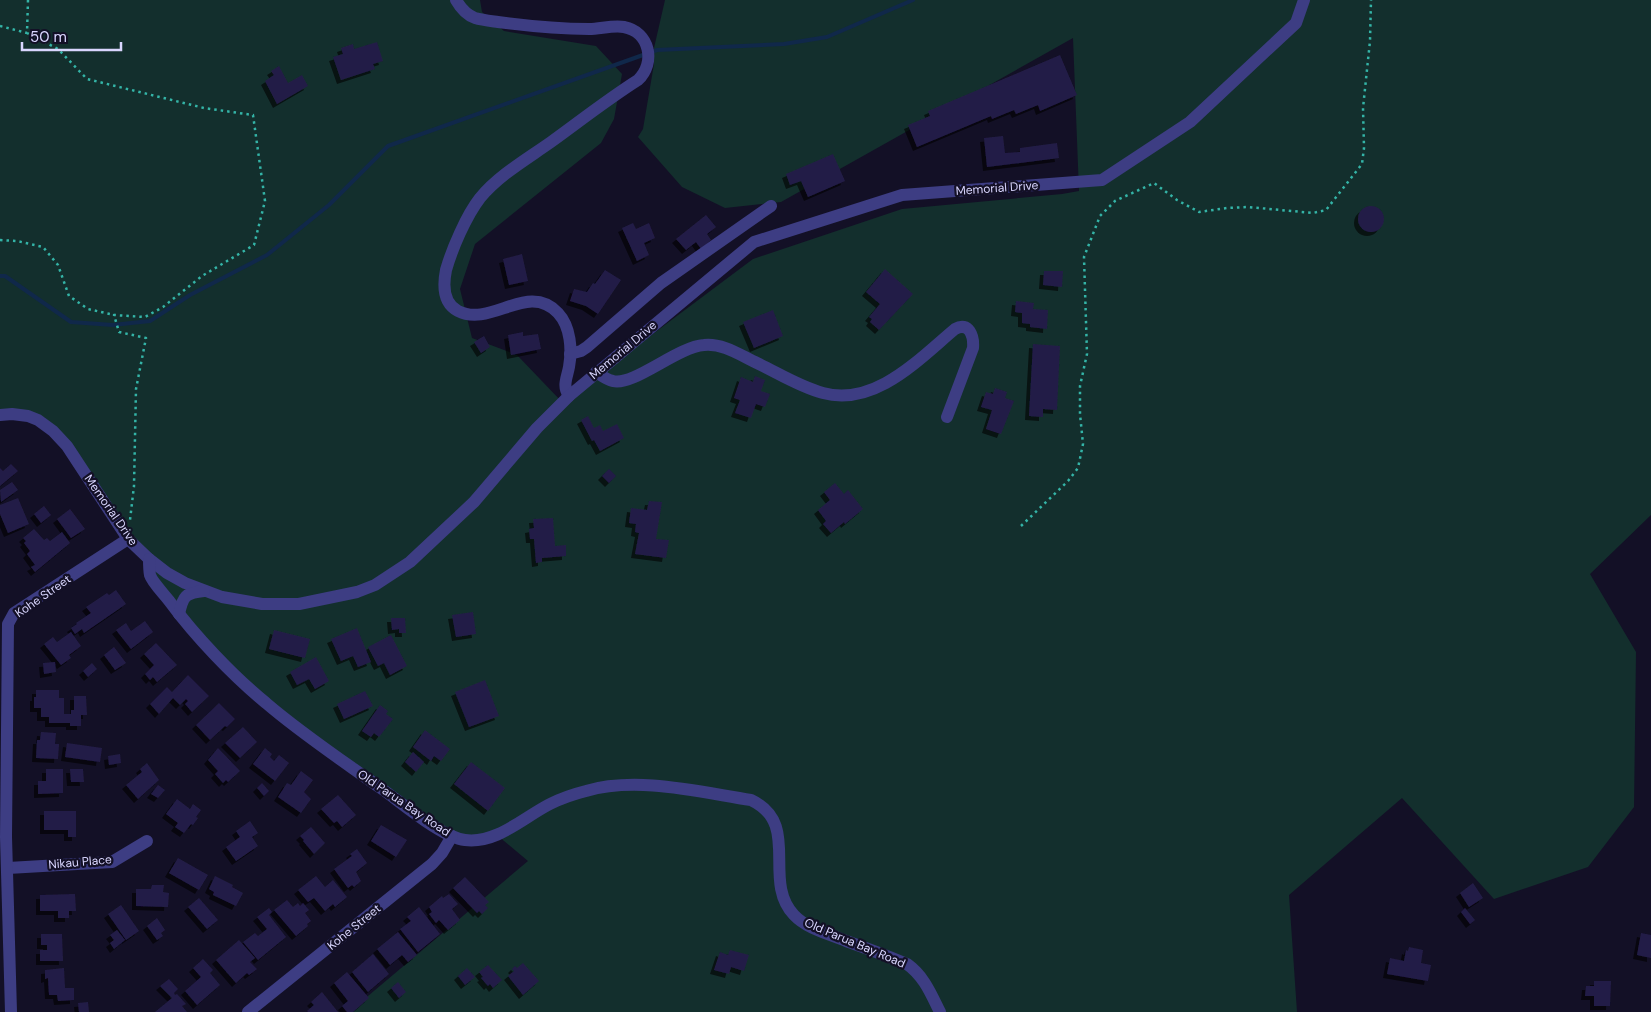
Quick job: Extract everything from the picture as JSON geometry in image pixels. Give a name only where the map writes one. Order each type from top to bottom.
[{"type":"street","points":[[456,0],[463,10],[476,18],[572,29],[625,28],[635,32],[647,45],[648,65],[638,80],[490,187],[479,200],[454,248],[445,274],[443,288],[445,295],[452,306],[463,313],[478,314],[531,301],[542,303],[557,312],[565,324],[570,354],[565,387],[569,396]]},
{"type":"street","name":"Memorial Drive","points":[[0,415],[28,416],[38,420],[53,431],[67,446],[128,539],[149,560],[167,573],[204,591],[242,602],[299,604],[338,597],[375,585],[410,562],[474,502],[537,428],[569,396],[754,242],[902,195],[1102,180],[1190,122],[1296,23],[1304,0]]},
{"type":"street","points":[[570,354],[587,347],[661,283],[771,206]]},
{"type":"street","points":[[596,372],[606,379],[622,382],[688,349],[712,345],[733,351],[814,390],[834,395],[853,395],[877,387],[895,377],[954,329],[961,326],[968,329],[971,333],[973,348],[946,417]]},
{"type":"street","name":"Kohe Street","points":[[11,1012],[8,868],[3,837],[8,624],[14,613],[128,539]]},
{"type":"street","name":"Old Parua Bay Road","points":[[149,560],[150,576],[179,614],[194,632],[265,702],[296,728],[423,818],[452,836],[463,840],[482,839],[507,830],[550,804],[588,790],[604,787],[669,787],[751,800],[760,804],[768,811],[778,831],[780,889],[783,900],[795,916],[802,922],[820,931],[907,964],[925,982],[940,1012]]},
{"type":"street","points":[[179,614],[182,600],[185,596],[190,592],[204,591]]},
{"type":"street","name":"Kohe Street","points":[[248,1012],[432,864],[442,853],[452,836]]},
{"type":"street","name":"Nikau Place","points":[[8,868],[112,862],[147,841]]},
{"type":"path","points":[[27,32],[28,0]]},
{"type":"path","points":[[1021,526],[1068,481],[1078,468],[1083,444],[1080,386],[1087,354],[1084,257],[1100,216],[1115,201],[1154,183],[1177,200],[1199,212],[1248,207],[1313,213],[1326,210],[1362,164],[1364,148],[1363,108],[1369,50],[1371,0]]},
{"type":"path","points":[[0,26],[27,32],[58,49],[87,79],[204,108],[253,115],[265,201],[254,245],[202,276],[163,307],[145,317],[114,315],[88,309],[69,296],[58,265],[43,247],[17,241],[0,240]]},
{"type":"path","points":[[114,315],[119,332],[146,338],[136,389],[134,486],[128,539]]},
{"type":"green space","points":[[0,0],[480,0],[482,12],[504,31],[596,46],[622,74],[614,119],[601,143],[475,244],[460,289],[472,338],[517,355],[562,402],[753,259],[902,209],[1079,191],[1073,38],[781,202],[725,208],[682,187],[638,137],[643,129],[654,64],[654,48],[665,0],[1651,0],[1651,515],[1590,574],[1636,652],[1634,807],[1588,867],[1494,899],[1402,798],[1289,895],[1297,1012],[349,1012],[528,861],[497,835],[456,837],[270,705],[178,612],[44,417],[0,420]]},
{"type":"building","points":[[377,42],[383,61],[373,64],[375,69],[341,80],[333,57],[343,54],[341,48],[353,44],[354,49]]},
{"type":"building","points":[[1060,55],[1077,95],[1040,111],[1038,105],[1016,114],[1014,110],[992,119],[991,116],[917,147],[908,125],[930,116],[928,111]]},
{"type":"building","points":[[279,66],[288,83],[302,75],[308,86],[277,104],[265,81],[274,75],[271,71]]},
{"type":"building","points":[[1003,136],[1005,153],[1020,152],[1020,148],[1057,143],[1059,158],[987,167],[984,138]]},
{"type":"building","points":[[833,154],[845,181],[808,197],[801,181],[790,185],[786,174]]},
{"type":"building","points":[[1371,206],[1380,210],[1384,219],[1380,228],[1371,232],[1362,228],[1358,219],[1362,210]]},
{"type":"building","points":[[706,215],[716,227],[707,234],[711,240],[701,249],[696,242],[686,250],[676,239]]},
{"type":"building","points":[[633,223],[636,229],[649,223],[655,238],[644,243],[649,255],[637,261],[622,228]]},
{"type":"building","points":[[522,254],[528,281],[509,285],[503,259]]},
{"type":"building","points":[[885,269],[913,294],[879,330],[870,322],[872,319],[869,317],[880,304],[866,292]]},
{"type":"building","points":[[605,270],[621,280],[598,314],[586,306],[570,301],[574,289],[587,292]]},
{"type":"building","points":[[1044,271],[1063,271],[1062,287],[1043,285]]},
{"type":"building","points":[[1016,301],[1034,303],[1033,309],[1048,310],[1047,329],[1030,327],[1030,324],[1022,323],[1022,313],[1015,312]]},
{"type":"building","points":[[773,310],[783,336],[754,348],[743,322]]},
{"type":"building","points":[[523,332],[523,336],[538,334],[541,349],[511,355],[508,335]]},
{"type":"building","points":[[484,336],[490,347],[481,353],[474,342]]},
{"type":"building","points":[[1033,344],[1060,346],[1057,410],[1043,409],[1043,417],[1029,416]]},
{"type":"building","points":[[755,376],[765,380],[761,391],[770,394],[765,407],[756,404],[751,418],[735,413],[740,400],[734,398],[741,377],[753,382]]},
{"type":"building","points":[[995,388],[1007,392],[1005,398],[1014,401],[1001,434],[986,429],[992,410],[981,407],[986,392],[993,394]]},
{"type":"building","points":[[588,416],[594,428],[600,425],[603,431],[617,424],[624,438],[600,451],[594,440],[592,441],[581,420]]},
{"type":"building","points":[[11,464],[18,471],[0,486],[0,468],[3,471]]},
{"type":"building","points":[[609,469],[616,476],[609,483],[602,476]]},
{"type":"building","points":[[12,482],[18,490],[1,502],[0,490]]},
{"type":"building","points":[[835,483],[844,494],[848,490],[863,509],[831,533],[823,524],[826,521],[818,510],[830,500],[824,492]]},
{"type":"building","points":[[18,498],[29,524],[8,533],[0,514],[0,505]]},
{"type":"building","points":[[649,501],[662,502],[656,539],[669,540],[666,558],[635,554],[639,533],[635,532],[636,524],[629,523],[631,508],[647,510]]},
{"type":"building","points":[[44,506],[51,515],[41,523],[34,514]]},
{"type":"building","points":[[70,509],[85,529],[71,538],[57,519]]},
{"type":"building","points":[[553,518],[555,546],[566,545],[566,556],[542,558],[542,562],[536,563],[534,539],[530,539],[529,529],[534,528],[533,519]]},
{"type":"building","points":[[34,529],[44,540],[47,538],[50,541],[62,532],[70,543],[35,572],[31,567],[35,565],[27,554],[30,551],[23,538]]},
{"type":"building","points":[[116,590],[126,604],[84,633],[82,629],[75,634],[71,628],[91,613],[86,607],[107,593],[109,595]]},
{"type":"building","points":[[473,612],[476,634],[456,637],[452,615]]},
{"type":"building","points":[[391,618],[405,618],[406,633],[399,633],[399,629],[392,630]]},
{"type":"building","points":[[145,621],[153,632],[131,649],[116,630],[126,623],[131,631]]},
{"type":"building","points":[[357,628],[371,662],[358,667],[353,656],[341,661],[331,639]]},
{"type":"building","points":[[274,630],[310,639],[305,658],[269,649]]},
{"type":"building","points":[[71,632],[81,646],[69,655],[71,658],[61,665],[44,644],[53,637],[57,642]]},
{"type":"building","points":[[391,635],[407,666],[390,675],[384,663],[378,666],[368,647]]},
{"type":"building","points":[[156,643],[177,665],[157,682],[153,677],[150,680],[145,674],[154,665],[144,654]]},
{"type":"building","points":[[114,647],[126,663],[115,670],[104,655]]},
{"type":"building","points":[[316,657],[329,681],[315,689],[309,679],[297,685],[290,672]]},
{"type":"building","points":[[55,662],[56,672],[44,674],[43,663]]},
{"type":"building","points":[[92,663],[97,669],[88,677],[83,671]]},
{"type":"building","points":[[188,675],[209,696],[192,712],[185,704],[188,701],[186,699],[180,705],[173,698],[159,714],[150,704],[167,687],[172,692]]},
{"type":"building","points":[[485,680],[499,716],[469,727],[455,692]]},
{"type":"building","points":[[36,690],[59,690],[59,698],[64,698],[64,714],[71,714],[71,710],[74,710],[74,696],[86,696],[87,715],[81,715],[81,726],[70,726],[70,723],[49,723],[49,717],[41,717],[41,708],[34,708]]},
{"type":"building","points":[[365,691],[373,706],[344,719],[337,704]]},
{"type":"building","points":[[219,703],[235,719],[210,740],[196,725]]},
{"type":"building","points":[[380,705],[388,711],[386,714],[393,719],[379,737],[374,733],[371,737],[362,731]]},
{"type":"building","points":[[243,727],[257,742],[240,758],[225,743]]},
{"type":"building","points":[[425,730],[450,749],[441,761],[434,756],[431,761],[413,747]]},
{"type":"building","points":[[41,732],[56,733],[55,744],[59,744],[58,759],[36,758],[37,740],[40,740]]},
{"type":"building","points":[[67,743],[102,748],[100,762],[65,757]]},
{"type":"building","points":[[218,748],[240,771],[228,782],[226,780],[223,783],[215,774],[218,771],[208,760]]},
{"type":"building","points":[[265,748],[272,754],[270,757],[274,761],[279,755],[289,763],[275,781],[253,764]]},
{"type":"building","points":[[413,752],[424,762],[416,772],[405,762]]},
{"type":"building","points":[[120,754],[121,763],[109,765],[108,756]]},
{"type":"building","points":[[471,762],[505,788],[488,811],[454,784]]},
{"type":"building","points":[[147,763],[159,780],[138,799],[126,785],[142,772],[140,769]]},
{"type":"building","points":[[46,769],[63,769],[63,793],[38,794],[38,781],[46,781]]},
{"type":"building","points":[[70,769],[83,769],[84,782],[71,782]]},
{"type":"building","points":[[301,771],[313,780],[304,792],[311,799],[301,813],[278,797],[287,783],[291,785]]},
{"type":"building","points":[[262,783],[269,791],[264,796],[257,788]]},
{"type":"building","points":[[158,785],[165,790],[158,798],[151,794]]},
{"type":"building","points":[[338,795],[356,815],[342,827],[337,821],[334,823],[321,809]]},
{"type":"building","points":[[177,799],[190,809],[193,804],[201,810],[193,825],[191,824],[184,833],[175,827],[178,823],[166,814]]},
{"type":"building","points":[[44,811],[76,811],[76,837],[68,837],[68,830],[44,830]]},
{"type":"building","points":[[250,821],[258,833],[252,837],[258,846],[236,861],[226,847],[240,837],[236,831]]},
{"type":"building","points":[[381,825],[407,840],[396,857],[371,841]]},
{"type":"building","points":[[311,827],[325,843],[314,854],[300,836]]},
{"type":"building","points":[[357,849],[367,863],[356,872],[361,881],[354,887],[352,885],[348,888],[334,869],[352,856],[350,854]]},
{"type":"building","points":[[178,858],[208,875],[199,890],[169,873]]},
{"type":"building","points":[[215,876],[233,885],[232,887],[243,893],[236,906],[213,895],[214,892],[209,889]]},
{"type":"building","points":[[316,876],[325,887],[333,880],[347,897],[335,907],[333,904],[325,911],[314,898],[308,902],[298,890]]},
{"type":"building","points":[[465,877],[489,902],[485,905],[488,908],[482,914],[479,911],[477,913],[453,888]]},
{"type":"building","points":[[1473,883],[1483,898],[1469,907],[1460,893]]},
{"type":"building","points":[[152,885],[164,885],[163,892],[169,893],[168,907],[136,906],[136,889],[151,889]]},
{"type":"building","points":[[75,894],[76,911],[69,911],[69,918],[58,918],[58,911],[40,911],[40,895]]},
{"type":"building","points":[[449,894],[458,904],[452,909],[460,920],[448,930],[439,920],[436,923],[429,914],[432,912],[429,907],[442,896],[443,898]]},
{"type":"building","points":[[199,898],[218,920],[207,929],[188,907]]},
{"type":"building","points":[[287,900],[293,907],[298,903],[300,906],[303,903],[309,910],[305,913],[311,921],[296,936],[274,910]]},
{"type":"building","points":[[121,905],[139,931],[126,940],[108,914]]},
{"type":"building","points":[[419,907],[440,934],[418,952],[400,929],[411,921],[407,917]]},
{"type":"building","points":[[269,908],[272,912],[269,915],[286,937],[258,960],[243,942],[255,933],[258,936],[267,929],[257,917]]},
{"type":"building","points":[[1465,908],[1475,920],[1470,924],[1461,912]]},
{"type":"building","points":[[157,918],[165,930],[161,933],[163,936],[157,940],[147,926]]},
{"type":"building","points":[[117,930],[125,940],[114,949],[110,943],[114,940],[110,935]]},
{"type":"building","points":[[398,932],[417,955],[408,962],[402,955],[390,965],[377,949]]},
{"type":"building","points":[[1641,933],[1651,935],[1651,958],[1637,955]]},
{"type":"building","points":[[41,934],[62,934],[63,961],[40,961],[40,950],[47,950],[47,945],[41,945]]},
{"type":"building","points":[[239,940],[255,958],[250,962],[257,969],[249,975],[247,973],[236,983],[216,960]]},
{"type":"building","points":[[1409,947],[1423,950],[1421,963],[1431,965],[1428,981],[1387,974],[1390,958],[1404,961],[1406,950],[1408,951]]},
{"type":"building","points":[[730,950],[749,955],[744,971],[731,967],[729,974],[714,970],[720,952],[728,955]]},
{"type":"building","points":[[373,954],[389,974],[368,992],[352,972]]},
{"type":"building","points":[[203,959],[213,970],[210,973],[220,985],[197,1005],[185,991],[201,977],[193,968]]},
{"type":"building","points":[[523,963],[539,981],[523,995],[508,976],[514,971],[512,969],[515,966],[517,968]]},
{"type":"building","points":[[488,965],[502,980],[493,988],[490,984],[488,986],[481,978],[483,977],[479,972]]},
{"type":"building","points":[[64,968],[65,988],[74,988],[74,1000],[58,1001],[57,995],[49,995],[48,978],[45,979],[45,970]]},
{"type":"building","points":[[467,968],[475,977],[465,985],[458,976]]},
{"type":"building","points":[[347,972],[369,998],[353,1012],[347,1012],[342,1006],[348,1001],[334,983]]},
{"type":"building","points":[[169,979],[178,989],[174,993],[186,1004],[182,1006],[187,1012],[155,1012],[172,998],[160,986]]},
{"type":"building","points":[[1594,981],[1611,981],[1610,1006],[1594,1006],[1594,996],[1585,996],[1586,986],[1594,986]]},
{"type":"building","points":[[398,982],[406,992],[399,998],[391,988]]},
{"type":"building","points":[[322,992],[338,1012],[307,1011],[314,1005],[311,1002]]},
{"type":"building","points":[[88,1002],[89,1012],[79,1012],[78,1003]]},
{"type":"waterway","points":[[0,276],[5,276],[71,322],[113,325],[150,321],[190,295],[267,255],[329,205],[388,146],[657,50],[784,44],[827,37],[913,0]]}]
